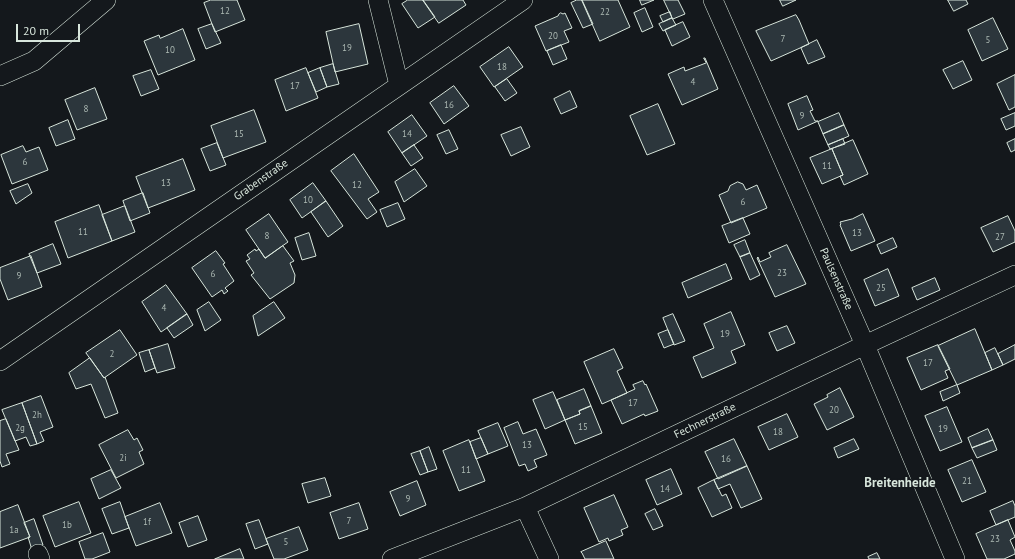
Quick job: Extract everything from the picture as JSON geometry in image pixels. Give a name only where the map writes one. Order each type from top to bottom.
[{"type":"street","points":[[0,76],[34,61],[106,0]]},
{"type":"street","points":[[378,0],[399,85]]},
{"type":"street","name":"Grabenstraße","points":[[2,356],[523,0]]},
{"type":"street","name":"Paulsenstraße","points":[[713,0],[865,344],[955,559]]},
{"type":"street","name":"Fechnerstraße","points":[[392,559],[525,508],[865,344],[1015,274]]},
{"type":"street","points":[[525,508],[549,559]]},
{"type":"building","points":[[211,0],[237,0],[245,20],[215,32],[204,3]]},
{"type":"building","points":[[408,0],[423,0],[435,17],[418,28],[402,4]]},
{"type":"building","points":[[423,0],[463,0],[466,5],[439,23]]},
{"type":"building","points":[[577,0],[582,0],[593,24],[583,28],[571,3]]},
{"type":"building","points":[[582,0],[618,0],[630,27],[600,41]]},
{"type":"building","points":[[640,0],[654,0],[642,5]]},
{"type":"building","points":[[664,0],[678,0],[685,14],[673,19]]},
{"type":"building","points":[[780,0],[796,0],[783,6]]},
{"type":"building","points":[[948,0],[966,0],[968,4],[954,11]]},
{"type":"building","points":[[645,8],[653,27],[642,32],[634,13]]},
{"type":"building","points":[[670,12],[672,18],[663,22],[660,16]]},
{"type":"building","points":[[561,13],[565,13],[572,28],[564,31],[569,42],[546,51],[535,26],[558,16]]},
{"type":"building","points":[[796,15],[809,44],[771,61],[756,31]]},
{"type":"building","points":[[672,18],[676,25],[663,31],[659,24]]},
{"type":"building","points":[[993,18],[1008,49],[982,61],[968,30]]},
{"type":"building","points":[[683,22],[690,37],[672,46],[665,30]]},
{"type":"building","points":[[212,24],[221,43],[206,49],[198,29]]},
{"type":"building","points":[[359,24],[368,64],[335,72],[326,32]]},
{"type":"building","points":[[183,29],[195,60],[158,75],[144,41],[159,35],[160,38]]},
{"type":"building","points":[[817,40],[825,57],[808,64],[801,48]]},
{"type":"building","points":[[561,45],[567,59],[553,65],[547,51]]},
{"type":"building","points":[[509,47],[523,67],[494,87],[480,67]]},
{"type":"building","points":[[704,58],[718,89],[682,105],[668,74],[684,67],[685,71],[706,63]]},
{"type":"building","points":[[963,61],[972,80],[953,89],[943,70]]},
{"type":"building","points":[[333,64],[339,84],[327,87],[320,68]]},
{"type":"building","points":[[306,68],[318,98],[286,111],[275,80]]},
{"type":"building","points":[[320,68],[327,87],[316,92],[308,73]]},
{"type":"building","points":[[151,70],[159,89],[141,96],[133,76]]},
{"type":"building","points":[[1015,75],[1015,107],[1009,110],[997,84]]},
{"type":"building","points":[[507,79],[517,93],[505,101],[495,87]]},
{"type":"building","points":[[454,86],[469,106],[444,124],[430,103]]},
{"type":"building","points":[[95,88],[107,119],[77,130],[65,100]]},
{"type":"building","points":[[570,91],[577,107],[561,114],[554,99]]},
{"type":"building","points":[[807,96],[813,110],[810,111],[815,121],[818,121],[798,130],[788,104]]},
{"type":"building","points":[[658,104],[675,144],[647,155],[630,116]]},
{"type":"building","points":[[254,110],[266,142],[223,158],[211,126]]},
{"type":"building","points":[[839,113],[844,125],[823,134],[818,122]]},
{"type":"building","points":[[1015,113],[1015,126],[1006,130],[1001,119]]},
{"type":"building","points":[[412,115],[427,136],[402,153],[388,132]]},
{"type":"building","points":[[68,120],[75,139],[56,146],[49,128]]},
{"type":"building","points":[[844,125],[849,136],[828,145],[823,134]]},
{"type":"building","points":[[521,127],[530,147],[511,156],[501,135]]},
{"type":"building","points":[[449,130],[458,149],[446,154],[437,135]]},
{"type":"building","points":[[843,139],[845,144],[830,149],[828,145]]},
{"type":"building","points":[[1015,139],[1015,150],[1011,152],[1007,143]]},
{"type":"building","points":[[853,140],[868,174],[844,185],[840,176],[843,175],[832,149]]},
{"type":"building","points":[[217,143],[226,165],[210,171],[201,149]]},
{"type":"building","points":[[414,145],[423,158],[411,166],[402,153]]},
{"type":"building","points":[[23,146],[26,152],[39,147],[48,170],[12,184],[1,155]]},
{"type":"building","points":[[832,149],[843,175],[822,184],[810,158]]},
{"type":"building","points":[[354,154],[379,192],[368,199],[377,212],[367,219],[331,171]]},
{"type":"building","points":[[183,159],[195,190],[148,208],[136,177]]},
{"type":"building","points":[[415,169],[427,186],[404,202],[395,182]]},
{"type":"building","points":[[738,182],[743,184],[746,190],[757,185],[767,208],[731,223],[719,195],[728,191],[730,186]]},
{"type":"building","points":[[313,183],[326,201],[302,218],[290,200]]},
{"type":"building","points":[[28,184],[32,193],[16,204],[10,191]]},
{"type":"building","points":[[143,193],[150,213],[130,221],[123,201]]},
{"type":"building","points":[[326,201],[343,226],[328,237],[311,212]]},
{"type":"building","points":[[398,203],[405,219],[387,227],[380,210]]},
{"type":"building","points":[[99,205],[112,241],[68,258],[55,222]]},
{"type":"building","points":[[125,206],[135,232],[112,241],[102,215]]},
{"type":"building","points":[[269,214],[288,242],[265,258],[246,230]]},
{"type":"building","points":[[863,214],[875,241],[851,251],[840,222]]},
{"type":"building","points":[[1008,216],[1015,231],[1015,242],[993,252],[981,228]]},
{"type":"building","points":[[743,218],[750,234],[729,243],[722,226]]},
{"type":"building","points":[[309,233],[316,256],[302,260],[295,238]]},
{"type":"building","points":[[893,238],[897,247],[881,254],[877,245]]},
{"type":"building","points":[[745,240],[750,253],[740,257],[734,245]]},
{"type":"building","points":[[53,244],[61,264],[37,273],[29,254]]},
{"type":"building","points":[[787,245],[806,284],[775,297],[757,258],[758,257],[760,262],[771,257],[769,253]]},
{"type":"building","points":[[283,246],[294,261],[290,263],[295,275],[294,283],[270,299],[251,275],[254,273],[246,261],[250,259],[247,255],[255,249],[256,251],[259,249],[265,258]]},
{"type":"building","points":[[216,251],[225,263],[223,264],[234,281],[225,288],[228,291],[224,294],[222,290],[212,297],[192,268]]},
{"type":"building","points":[[750,253],[760,275],[750,280],[740,257]]},
{"type":"building","points":[[31,256],[42,287],[8,300],[0,279],[0,268]]},
{"type":"building","points":[[726,264],[732,279],[688,298],[682,283]]},
{"type":"building","points":[[888,269],[899,296],[875,306],[864,280]]},
{"type":"building","points":[[935,278],[940,290],[917,300],[912,288]]},
{"type":"building","points":[[166,285],[187,314],[161,332],[142,302]]},
{"type":"building","points":[[209,302],[221,320],[205,331],[197,310]]},
{"type":"building","points":[[274,302],[285,318],[258,336],[253,316]]},
{"type":"building","points":[[731,312],[745,345],[731,351],[736,363],[702,378],[693,357],[714,348],[704,324]]},
{"type":"building","points":[[187,314],[193,325],[174,338],[167,328]]},
{"type":"building","points":[[673,314],[685,341],[674,345],[663,318]]},
{"type":"building","points":[[787,326],[795,343],[777,351],[769,333]]},
{"type":"building","points":[[975,329],[992,370],[957,385],[938,346]]},
{"type":"building","points":[[120,330],[137,355],[104,378],[86,353]]},
{"type":"building","points":[[668,330],[674,344],[664,348],[658,334]]},
{"type":"building","points":[[168,344],[175,368],[157,373],[149,350]]},
{"type":"building","points":[[938,345],[950,369],[945,371],[948,378],[921,390],[907,358]]},
{"type":"building","points":[[1015,345],[1015,359],[1003,365],[998,354]]},
{"type":"building","points":[[995,348],[1003,365],[992,370],[985,353]]},
{"type":"building","points":[[614,349],[623,368],[617,371],[627,393],[602,404],[584,362]]},
{"type":"building","points":[[149,350],[155,368],[145,372],[139,353]]},
{"type":"building","points":[[90,358],[104,378],[105,377],[118,413],[105,418],[91,384],[76,389],[69,373]]},
{"type":"building","points":[[643,381],[645,385],[646,384],[658,411],[645,416],[644,414],[622,424],[611,400],[635,389],[633,385]]},
{"type":"building","points":[[957,385],[960,393],[943,401],[940,392]]},
{"type":"building","points":[[840,388],[854,417],[827,430],[814,404],[828,397],[827,395]]},
{"type":"building","points":[[584,389],[591,406],[579,411],[580,414],[565,420],[557,400]]},
{"type":"building","points":[[553,392],[565,420],[545,429],[533,400]]},
{"type":"building","points":[[41,396],[53,427],[40,432],[44,441],[37,444],[22,403]]},
{"type":"building","points":[[22,403],[37,444],[30,446],[26,437],[15,441],[2,410]]},
{"type":"building","points":[[591,406],[602,433],[575,444],[565,420],[580,414],[579,411]]},
{"type":"building","points":[[947,407],[962,442],[940,451],[925,416]]},
{"type":"building","points":[[787,414],[798,437],[769,450],[758,427]]},
{"type":"building","points":[[6,419],[19,450],[6,454],[10,464],[2,467],[0,461],[0,421]]},
{"type":"building","points":[[518,422],[523,434],[536,429],[547,455],[534,460],[537,467],[528,471],[525,464],[519,466],[504,428]]},
{"type":"building","points":[[498,423],[508,446],[488,454],[478,431]]},
{"type":"building","points":[[988,429],[993,440],[972,448],[968,438]]},
{"type":"building","points":[[128,430],[134,440],[137,438],[143,450],[139,452],[144,464],[116,478],[99,445]]},
{"type":"building","points":[[481,438],[488,454],[476,459],[470,442]]},
{"type":"building","points":[[734,439],[747,466],[718,479],[705,452]]},
{"type":"building","points":[[854,439],[859,449],[838,458],[834,448]]},
{"type":"building","points":[[469,440],[485,481],[459,491],[443,451]]},
{"type":"building","points":[[993,440],[997,450],[977,458],[972,448]]},
{"type":"building","points":[[429,447],[437,469],[428,472],[420,451]]},
{"type":"building","points":[[420,451],[428,472],[420,475],[411,454]]},
{"type":"building","points":[[972,460],[986,492],[962,502],[948,470]]},
{"type":"building","points":[[747,466],[762,499],[741,508],[730,484],[718,489],[714,480]]},
{"type":"building","points":[[671,469],[682,494],[657,505],[646,480]]},
{"type":"building","points":[[111,470],[121,488],[99,499],[91,479]]},
{"type":"building","points":[[325,478],[331,496],[308,503],[302,484]]},
{"type":"building","points":[[714,480],[722,496],[726,494],[732,508],[712,517],[698,488]]},
{"type":"building","points":[[417,481],[426,505],[400,516],[390,492]]},
{"type":"building","points":[[614,495],[628,527],[621,530],[623,535],[609,541],[608,538],[599,542],[584,508]]},
{"type":"building","points":[[1013,501],[1015,506],[1015,517],[996,525],[990,511]]},
{"type":"building","points":[[79,502],[91,533],[55,547],[43,516]]},
{"type":"building","points":[[120,502],[129,528],[112,534],[102,509]]},
{"type":"building","points":[[160,503],[172,533],[136,546],[125,517]]},
{"type":"building","points":[[359,503],[368,529],[339,539],[330,513]]},
{"type":"building","points":[[18,505],[30,537],[0,548],[0,512]]},
{"type":"building","points":[[655,509],[663,526],[653,530],[645,514]]},
{"type":"building","points":[[198,516],[207,540],[188,547],[179,523]]},
{"type":"building","points":[[34,519],[43,545],[32,550],[28,537],[30,537],[24,523]]},
{"type":"building","points":[[259,520],[268,544],[255,549],[246,524]]},
{"type":"building","points":[[1008,520],[1015,537],[1010,540],[1015,554],[1004,559],[987,559],[976,534]]},
{"type":"building","points":[[299,527],[308,550],[284,559],[274,559],[266,539]]},
{"type":"building","points":[[103,533],[110,552],[92,559],[85,559],[79,542]]},
{"type":"building","points":[[606,541],[614,559],[585,559],[581,552]]},
{"type":"building","points":[[240,549],[244,559],[215,559]]},
{"type":"building","points":[[877,553],[880,559],[869,559],[868,557]]},
{"type":"district","name":"Breitenheide","points":[[900,483]]}]
